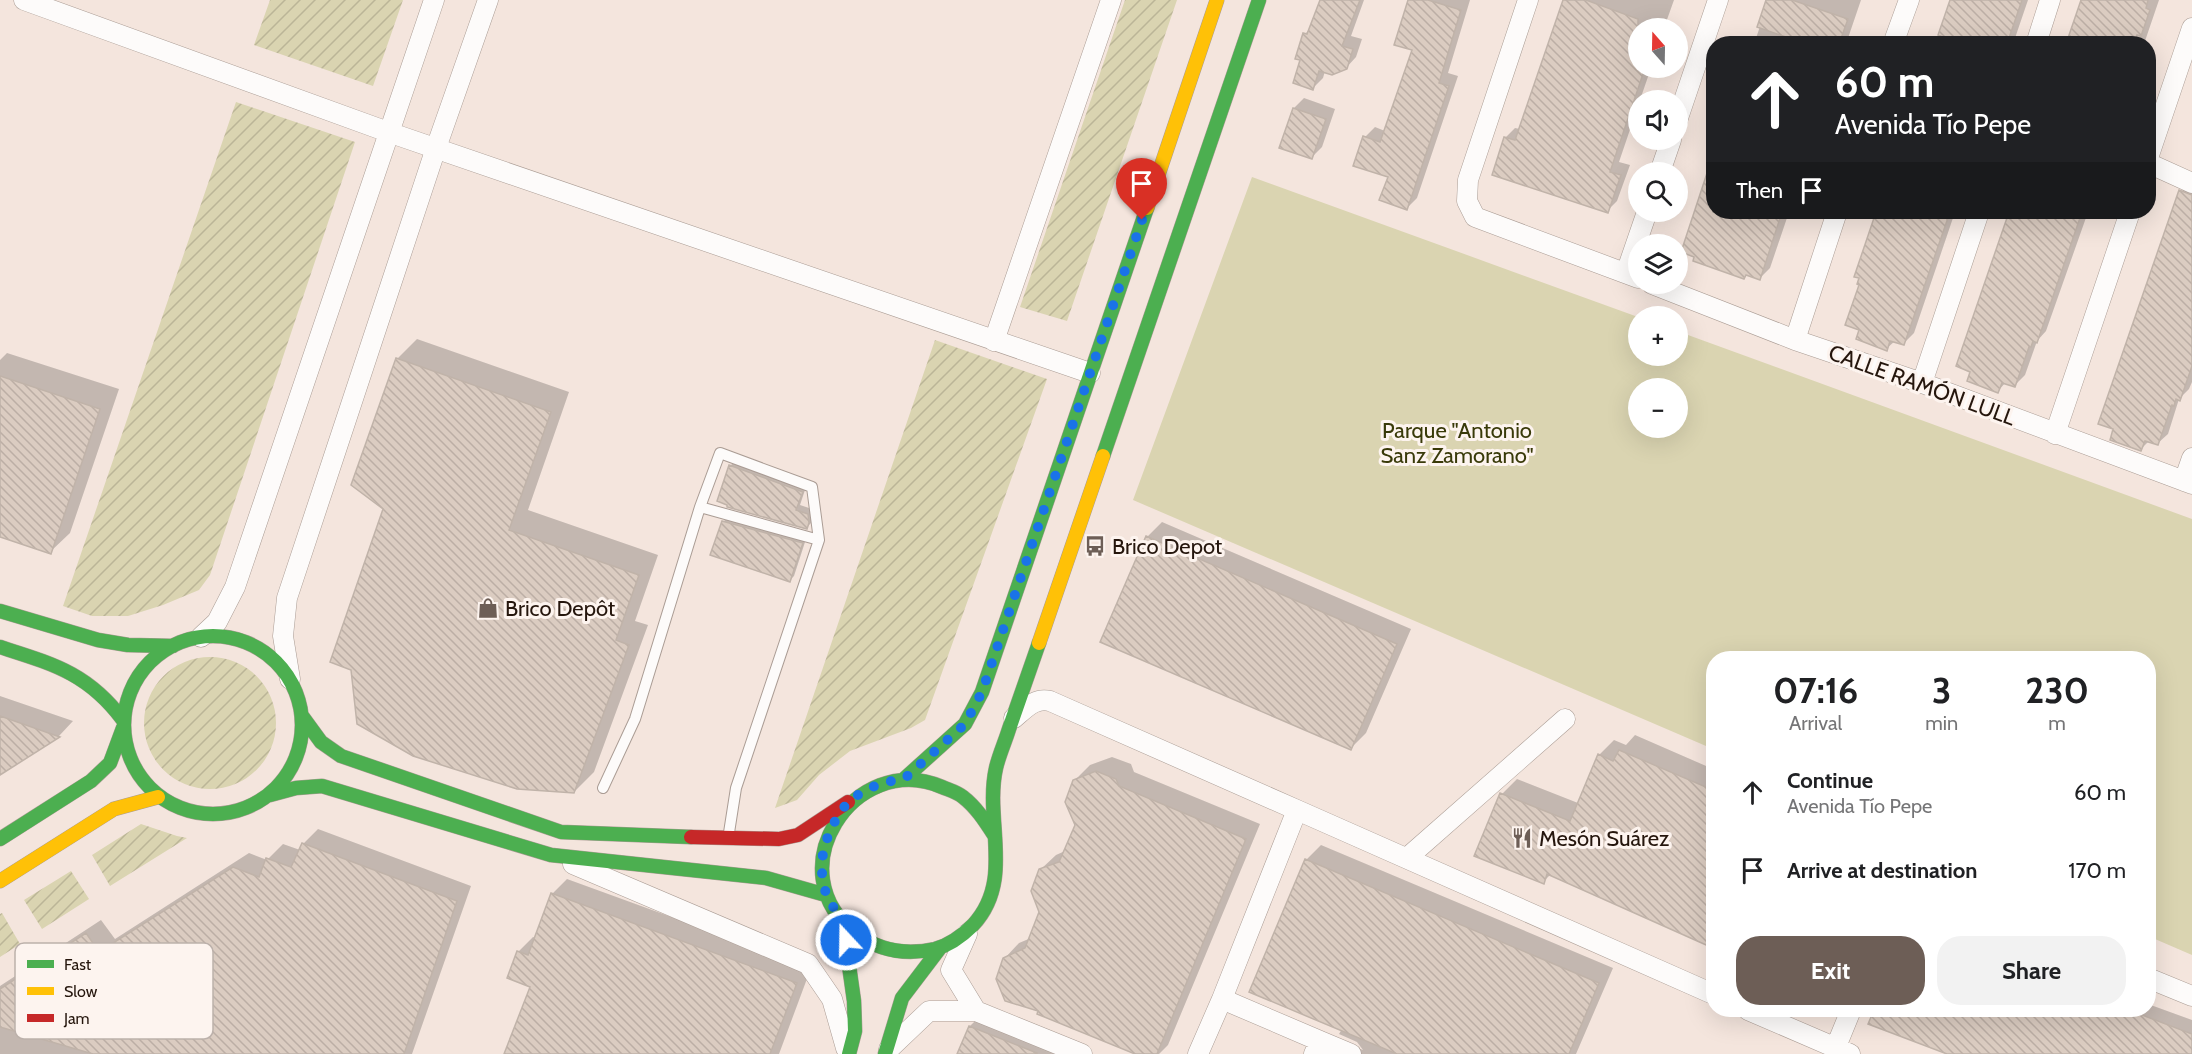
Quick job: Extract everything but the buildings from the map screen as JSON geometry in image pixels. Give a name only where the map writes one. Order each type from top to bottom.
[{"type":"main road","points":[[904,779],[965,724],[982,692],[1217,0]]},
{"type":"main road","points":[[885,1054],[902,998],[940,948],[968,930],[984,910],[994,886],[997,861],[992,801],[996,768],[1259,0]]},
{"type":"main road","points":[[0,611],[59,630],[111,643],[173,646]]},
{"type":"main road","points":[[0,839],[91,781],[110,763],[123,724],[129,696],[143,670],[156,657],[173,646],[201,637],[218,636],[235,639],[260,649],[275,661],[290,679],[299,700],[302,716],[300,747],[289,773],[270,795]]},
{"type":"main road","points":[[0,647],[74,673],[111,702],[123,724],[130,761],[149,788],[170,805],[195,813],[221,814],[248,807],[270,795],[296,788],[322,786],[551,855],[766,878],[826,895]]},
{"type":"main road","points":[[302,716],[321,742],[341,756],[561,832],[779,839],[798,835],[859,794],[881,783],[904,779],[933,782],[958,794],[979,812],[994,835]]},
{"type":"main road","points":[[859,794],[843,808],[831,828],[823,850],[822,873],[826,895],[843,923],[871,945],[905,953],[940,948]]},
{"type":"main road","points":[[0,881],[114,809],[158,797]]},
{"type":"main road","points":[[843,923],[854,1001],[855,1031],[848,1054]]},
{"type":"street","points":[[24,0],[388,132],[1090,373]]},
{"type":"street","points":[[201,637],[217,622],[235,587],[434,0]]},
{"type":"street","points":[[290,679],[283,636],[287,598],[436,148],[488,0]]},
{"type":"street","points":[[994,341],[1111,0]]},
{"type":"street","points":[[1528,0],[1468,180],[1467,201],[1475,217],[1628,274]]},
{"type":"street","points":[[1688,90],[1718,0]]},
{"type":"street","points":[[1896,36],[1909,0]]},
{"type":"street","points":[[2039,36],[2050,0]]},
{"type":"street","points":[[2156,134],[2192,28]]},
{"type":"street","points":[[2156,167],[2192,183]]},
{"type":"street","points":[[1795,340],[1835,219]]},
{"type":"street","points":[[1922,383],[1977,219]]},
{"type":"street","points":[[2055,434],[2128,219]]},
{"type":"street","name":"CALLE RAMÓN LULL","points":[[1678,294],[1795,340],[1922,383],[2188,482]]},
{"type":"street","points":[[2188,482],[2192,458]]},
{"type":"street","points":[[1035,654],[1035,682],[1044,700],[1706,991]]},
{"type":"street","points":[[1013,719],[1030,705],[1044,700]]},
{"type":"street","points":[[1407,858],[1565,719]]},
{"type":"street","points":[[1198,1054],[1297,810]]},
{"type":"street","points":[[551,855],[808,964],[832,999],[848,1054]]},
{"type":"street","points":[[968,930],[951,970],[976,1011]]},
{"type":"street","points":[[2156,981],[2192,996]]},
{"type":"street","points":[[1222,999],[1317,1048],[1351,1054]]},
{"type":"street","points":[[885,1054],[929,1011],[976,1011],[1082,1054]]},
{"type":"street","points":[[1763,1017],[1839,1052],[1849,1017]]},
{"type":"lane","points":[[603,788],[637,711],[700,507],[720,453],[812,487],[819,540],[736,788],[728,839]]},
{"type":"lane","points":[[700,507],[819,540]]},
{"type":"green space","points":[[270,0],[403,0],[373,86],[254,45]]},
{"type":"green space","points":[[1125,0],[1177,0],[1067,321],[1020,307]]},
{"type":"green space","points":[[236,102],[355,142],[210,575],[199,590],[163,605],[128,616],[92,616],[63,606]]},
{"type":"green space","name":"Parque \"Antonio Sanz Zamorano\"","points":[[1252,177],[1628,313],[1628,366],[1688,366],[1688,335],[2192,519],[2192,955],[2156,939],[2156,651],[1706,651],[1706,746],[1133,500]]},
{"type":"green space","points":[[935,340],[1047,379],[925,720],[911,728],[850,751],[819,775],[797,800],[775,808]]},
{"type":"green space","points":[[210,657],[235,662],[257,676],[271,698],[276,723],[271,748],[257,770],[235,784],[210,789],[185,784],[163,770],[149,748],[144,723],[149,698],[163,676],[185,662]]},
{"type":"green space","points":[[141,824],[187,838],[110,886],[92,855]]},
{"type":"green space","points":[[71,871],[89,899],[42,929],[24,900]]},
{"type":"green space","points":[[2,913],[19,943],[15,943],[15,947],[0,957],[0,914]]},
{"type":"traffic: fast","points":[[1103,456],[1259,0]]},
{"type":"traffic: fast","points":[[904,779],[965,724],[982,692],[1147,208]]},
{"type":"traffic: fast","points":[[0,611],[98,640],[128,645],[173,646]]},
{"type":"traffic: fast","points":[[213,636],[247,643],[276,662],[295,691],[302,725],[295,759],[276,788],[247,807],[213,814],[179,807],[150,788],[131,759],[124,725],[131,691],[150,662],[179,643],[213,636]]},
{"type":"traffic: fast","points":[[994,835],[972,805],[953,791],[910,780],[880,785],[855,801],[835,823],[824,851],[823,880],[833,909],[866,940],[875,945],[904,952],[935,949],[946,945],[956,940],[973,925],[986,908],[993,889],[996,870],[993,809],[996,768],[1039,643]]},
{"type":"traffic: fast","points":[[0,647],[68,672],[96,691],[123,720]]},
{"type":"traffic: fast","points":[[302,716],[321,742],[341,756],[561,832],[691,837]]},
{"type":"traffic: fast","points":[[0,839],[91,781],[110,763],[123,728]]},
{"type":"traffic: fast","points":[[270,795],[296,788],[322,786],[551,855],[766,878],[826,895]]},
{"type":"traffic: fast","points":[[843,923],[854,1001],[855,1031],[849,1054]]},
{"type":"traffic: fast","points":[[885,1054],[902,998],[940,948]]},
{"type":"traffic: slow","points":[[1147,208],[1217,0]]},
{"type":"traffic: slow","points":[[1039,643],[1103,456]]},
{"type":"traffic: slow","points":[[0,881],[114,809],[158,797]]},
{"type":"traffic: jam","points":[[691,837],[779,839],[798,835],[848,802]]},
{"type":"place","name":"Brico Depot","points":[[1095,546]]},
{"type":"place","name":"Brico Depôt","points":[[488,608]]},
{"type":"place","name":"Mesón Suárez","points":[[1522,838]]},
{"type":"route","points":[[846,940],[843,923],[826,895],[822,873],[823,850],[831,828],[843,808],[859,794],[881,783],[904,779],[965,724],[982,692],[1142,220]]}]
